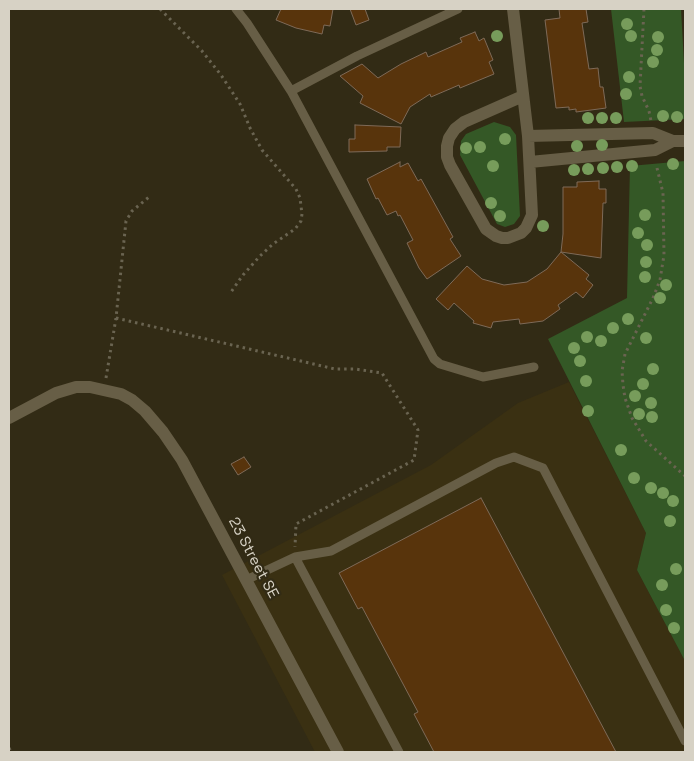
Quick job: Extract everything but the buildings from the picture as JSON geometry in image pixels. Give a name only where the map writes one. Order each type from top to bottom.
[{"type":"street","points":[[513,9],[528,136],[532,215],[530,222],[521,233],[508,238],[502,238],[486,229],[450,165],[447,156],[447,146],[449,138],[455,129],[464,122],[523,96]]},
{"type":"street","points":[[528,136],[653,133],[679,141]]},
{"type":"street","points":[[530,162],[655,150],[679,141]]},
{"type":"street","name":"23 Street SE","points":[[9,418],[56,393],[76,387],[104,389],[121,394],[145,411],[163,432],[182,460],[338,752]]},
{"type":"lane","points":[[236,9],[290,91],[434,359],[440,364],[483,377],[534,367]]},
{"type":"lane","points":[[290,91],[357,56],[458,9]]},
{"type":"lane","points":[[246,580],[295,557],[331,551],[496,463],[514,457],[543,468],[685,740]]},
{"type":"lane","points":[[295,557],[399,752]]},
{"type":"path","points":[[160,9],[202,51],[220,74],[240,104],[262,150],[296,189],[300,198],[302,214],[301,221],[296,229],[273,244],[260,256],[242,275],[231,292]]},
{"type":"path","points":[[644,9],[640,86],[652,121]]},
{"type":"path","points":[[657,168],[663,193],[664,255],[660,280],[654,298],[625,354],[622,371],[623,384],[625,398],[632,418],[646,441],[685,476]]},
{"type":"path","points":[[104,389],[116,318],[126,221],[132,211],[149,197]]},
{"type":"path","points":[[116,318],[335,369],[355,369],[382,373],[418,430],[414,460],[296,524],[295,557]]},
{"type":"path","points":[[9,748],[11,752]]},
{"type":"shaded area","points":[[569,382],[646,533],[637,570],[685,661],[685,752],[315,752],[222,575],[431,465],[518,403]]},
{"type":"green space","points":[[611,9],[681,9],[685,119],[624,122]]},
{"type":"green space","points":[[494,122],[510,127],[516,135],[520,216],[514,224],[505,227],[497,224],[460,155],[461,141],[466,134]]},
{"type":"green space","points":[[685,161],[685,661],[637,570],[646,533],[548,339],[627,298],[630,166]]}]
